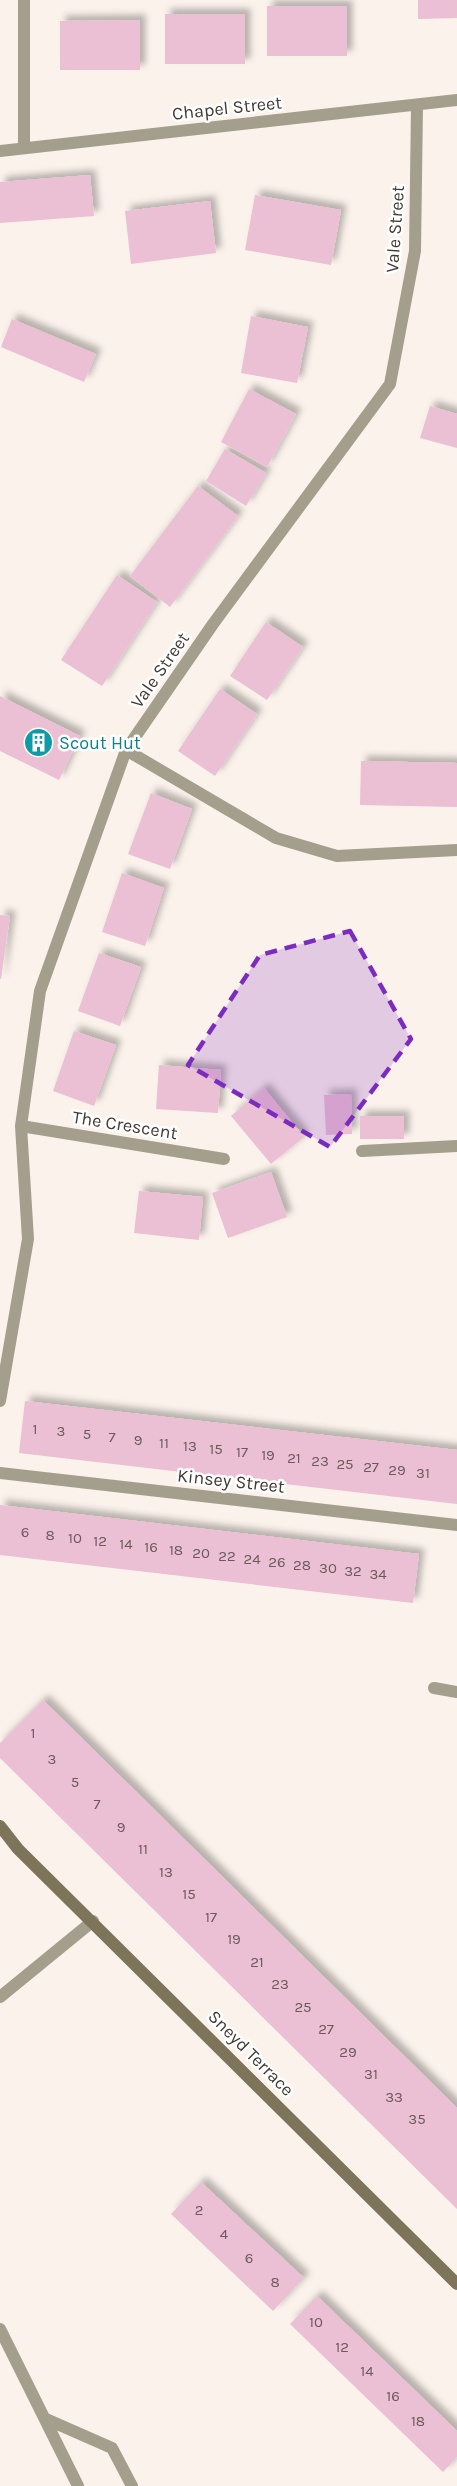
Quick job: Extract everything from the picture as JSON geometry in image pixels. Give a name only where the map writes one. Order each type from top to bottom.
[{"type":"main road","name":"Sneyd Terrace","points":[[0,1826],[18,1849],[457,2284]]},
{"type":"street","points":[[24,0],[24,148]]},
{"type":"street","name":"Chapel Street","points":[[0,151],[457,100]]},
{"type":"street","name":"Vale Street","points":[[0,1401],[28,1239],[21,1126],[40,991],[126,750],[213,624],[390,384],[415,251],[417,106]]},
{"type":"street","points":[[126,750],[276,838],[337,856],[457,850]]},
{"type":"street","name":"The Crescent","points":[[21,1126],[224,1160]]},
{"type":"street","points":[[362,1151],[457,1146]]},
{"type":"street","name":"Kinsey Street","points":[[0,1473],[457,1525]]},
{"type":"street","points":[[435,1688],[457,1692]]},
{"type":"street","points":[[0,1997],[93,1921]]},
{"type":"street","points":[[0,2329],[78,2486]]},
{"type":"street","points":[[46,2419],[112,2448],[132,2486]]},
{"type":"highlighted area","points":[[350,931],[411,1039],[330,1147],[188,1065],[260,955]]},
{"type":"building","points":[[418,0],[457,0],[457,18],[418,19]]},
{"type":"building","points":[[267,6],[347,6],[347,56],[267,56]]},
{"type":"building","points":[[165,14],[245,14],[245,64],[165,64]]},
{"type":"building","points":[[140,20],[140,70],[60,70],[60,21]]},
{"type":"building","points":[[90,175],[94,216],[0,223],[0,182]]},
{"type":"building","points":[[255,195],[341,210],[331,265],[245,250]]},
{"type":"building","points":[[210,201],[216,253],[131,264],[125,211]]},
{"type":"building","points":[[251,316],[308,327],[297,383],[241,373]]},
{"type":"building","points":[[12,319],[96,354],[84,382],[1,347]]},
{"type":"building","points":[[249,389],[296,414],[267,467],[221,442]]},
{"type":"building","points":[[430,406],[457,414],[457,448],[420,438]]},
{"type":"building","points":[[225,449],[266,473],[246,506],[206,481]]},
{"type":"building","points":[[198,486],[238,516],[170,607],[130,576]]},
{"type":"building","points":[[117,575],[157,602],[102,686],[61,660]]},
{"type":"building","points":[[266,622],[303,647],[267,700],[230,676]]},
{"type":"building","points":[[220,689],[257,714],[215,776],[178,751]]},
{"type":"building","name":"Scout Hut","points":[[0,696],[80,736],[59,780],[0,751]]},
{"type":"building","points":[[361,761],[457,763],[457,807],[360,805]]},
{"type":"building","points":[[151,793],[192,809],[170,869],[128,854]]},
{"type":"building","points":[[122,873],[164,888],[145,946],[102,932]]},
{"type":"building","points":[[0,915],[10,916],[1,979],[0,979]]},
{"type":"building","points":[[99,953],[141,967],[120,1026],[78,1011]]},
{"type":"building","points":[[74,1031],[116,1045],[94,1106],[53,1091]]},
{"type":"building","points":[[159,1065],[221,1070],[218,1113],[156,1109]]},
{"type":"building","points":[[264,1088],[304,1137],[271,1164],[231,1116]]},
{"type":"building","points":[[351,1094],[352,1134],[326,1135],[324,1095]]},
{"type":"building","points":[[360,1116],[404,1116],[404,1139],[360,1139]]},
{"type":"building","points":[[271,1172],[287,1217],[228,1238],[212,1193]]},
{"type":"building","points":[[139,1191],[203,1197],[199,1240],[134,1233]]},
{"type":"building","points":[[25,1401],[457,1450],[457,1504],[19,1453]]},
{"type":"building","points":[[0,1505],[419,1554],[413,1603],[0,1555]]},
{"type":"building","points":[[43,1700],[457,2108],[457,2209],[0,1758],[0,1743]]},
{"type":"building","points":[[201,2182],[304,2278],[273,2311],[171,2214]]},
{"type":"building","points":[[317,2296],[457,2431],[457,2457],[443,2472],[290,2324]]},
{"type":"place","name":"Scout Hut","points":[[38,743]]}]
